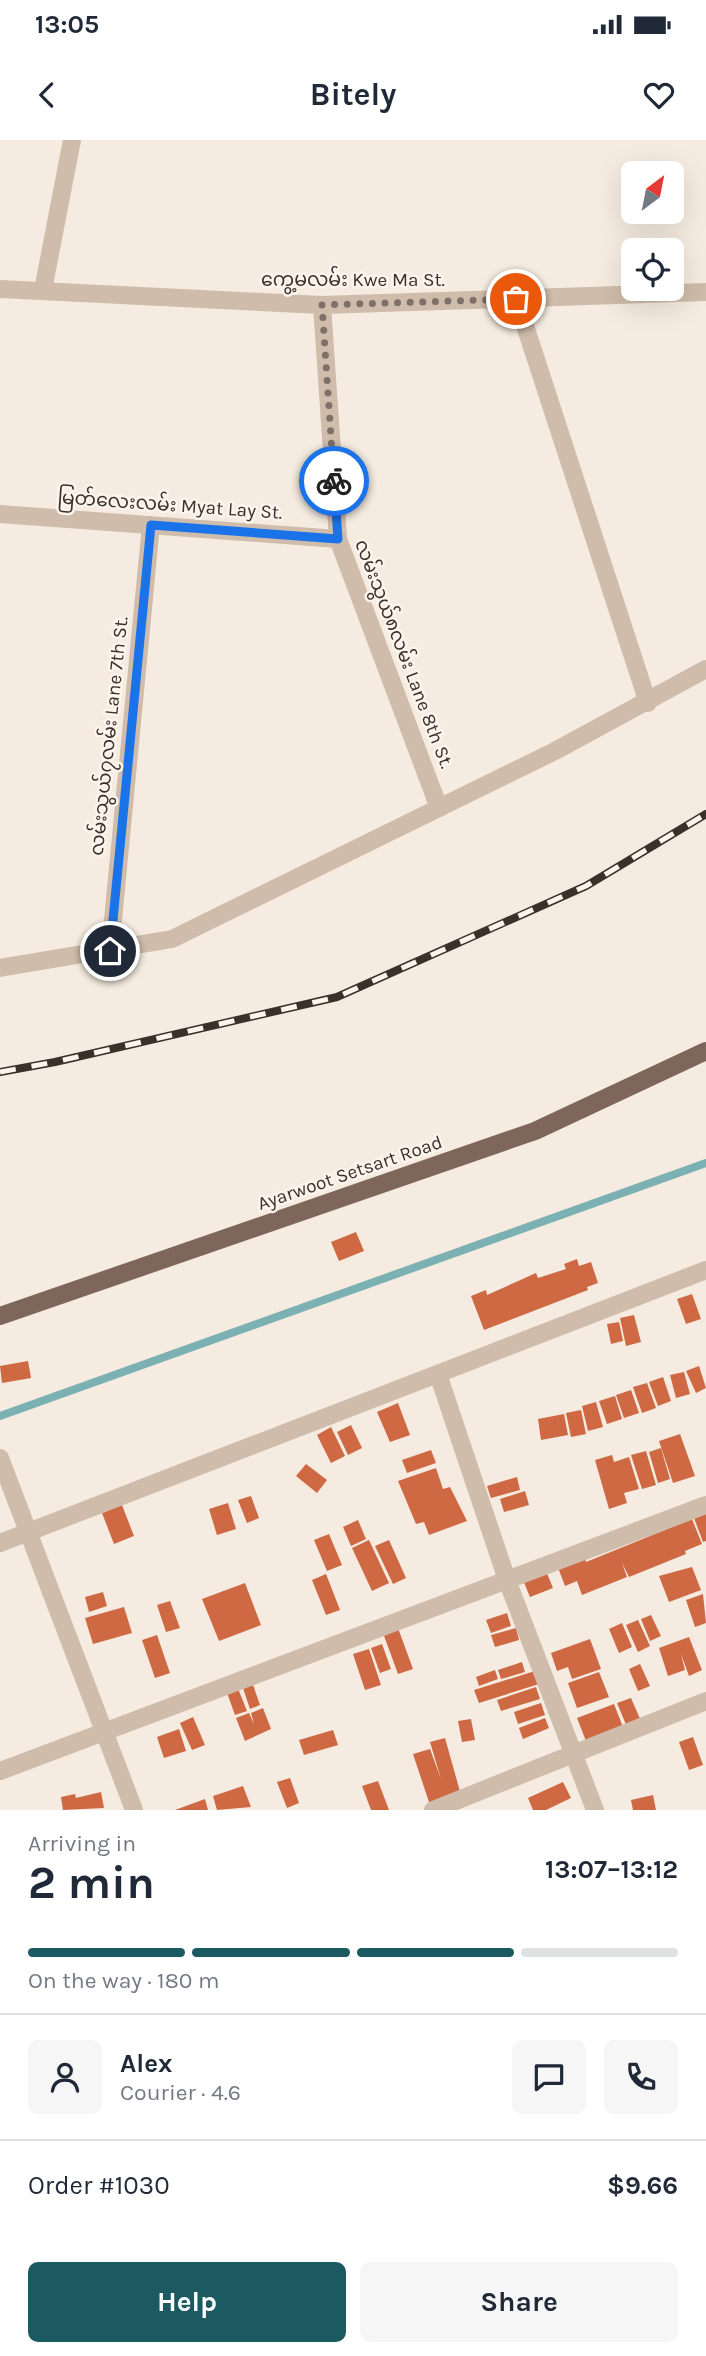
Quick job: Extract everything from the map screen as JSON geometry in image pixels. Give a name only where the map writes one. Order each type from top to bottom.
[{"type":"main road","name":"Ayarwoot Setsart Road","points":[[0,1315],[535,1131],[706,1051]]},
{"type":"street","points":[[43,290],[72,140]]},
{"type":"street","name":"ကွေ့မလမ်း Kwe Ma St.","points":[[0,289],[322,305],[706,292]]},
{"type":"street","points":[[516,299],[648,703]]},
{"type":"street","name":"လမ်းသွယ်၈လမ်း Lane 8th St.","points":[[322,305],[338,539],[439,808]]},
{"type":"street","name":"မြတ်လေးလမ်း Myat Lay St.","points":[[0,514],[338,539]]},
{"type":"street","name":"လမ်းသွယ်၇လမ်း Lane 7th St.","points":[[110,951],[151,525]]},
{"type":"street","points":[[0,968],[172,939],[648,703],[706,669]]},
{"type":"street","points":[[0,1543],[706,1270]]},
{"type":"street","points":[[438,1374],[507,1580],[595,1810]]},
{"type":"street","points":[[1,1462],[134,1810]]},
{"type":"street","points":[[0,1771],[706,1505]]},
{"type":"street","points":[[433,1810],[706,1701]]},
{"type":"building","points":[[356,1232],[364,1251],[339,1261],[331,1242]]},
{"type":"building","points":[[577,1259],[579,1266],[591,1262],[598,1283],[587,1287],[588,1290],[484,1330],[471,1296],[486,1290],[487,1295],[536,1273],[538,1278],[566,1269],[564,1264]]},
{"type":"building","points":[[692,1294],[701,1319],[686,1324],[677,1299]]},
{"type":"building","points":[[634,1315],[641,1342],[626,1346],[620,1318]]},
{"type":"building","points":[[619,1322],[623,1341],[611,1344],[607,1324]]},
{"type":"building","points":[[28,1361],[31,1378],[2,1383],[0,1366]]},
{"type":"building","points":[[699,1366],[706,1388],[696,1393],[686,1371]]},
{"type":"building","points":[[684,1372],[690,1394],[676,1398],[670,1375]]},
{"type":"building","points":[[663,1377],[671,1401],[658,1406],[649,1382]]},
{"type":"building","points":[[647,1383],[656,1408],[642,1413],[633,1387]]},
{"type":"building","points":[[631,1390],[639,1413],[624,1418],[616,1395]]},
{"type":"building","points":[[615,1396],[622,1419],[607,1424],[599,1401]]},
{"type":"building","points":[[596,1402],[603,1427],[588,1431],[582,1406]]},
{"type":"building","points":[[398,1403],[410,1435],[390,1442],[377,1412]]},
{"type":"building","points":[[581,1410],[586,1434],[571,1437],[566,1413]]},
{"type":"building","points":[[564,1414],[568,1435],[541,1440],[538,1419]]},
{"type":"building","points":[[351,1425],[362,1448],[348,1455],[337,1432]]},
{"type":"building","points":[[331,1427],[345,1456],[331,1463],[317,1435]]},
{"type":"building","points":[[680,1434],[695,1476],[673,1483],[659,1441]]},
{"type":"building","points":[[661,1448],[670,1479],[658,1483],[649,1452]]},
{"type":"building","points":[[431,1450],[436,1463],[407,1473],[402,1460]]},
{"type":"building","points":[[646,1451],[656,1485],[642,1489],[631,1455]]},
{"type":"building","points":[[612,1455],[614,1462],[629,1457],[639,1489],[624,1493],[627,1503],[609,1509],[595,1460]]},
{"type":"building","points":[[306,1464],[327,1480],[317,1493],[296,1476]]},
{"type":"building","points":[[436,1468],[443,1489],[450,1487],[467,1521],[429,1535],[424,1522],[416,1524],[398,1481]]},
{"type":"building","points":[[517,1477],[520,1490],[491,1498],[487,1486]]},
{"type":"building","points":[[525,1491],[529,1505],[504,1512],[500,1499]]},
{"type":"building","points":[[251,1496],[259,1518],[247,1523],[238,1500]]},
{"type":"building","points":[[228,1503],[236,1529],[217,1535],[209,1509]]},
{"type":"building","points":[[122,1505],[134,1536],[114,1544],[102,1513]]},
{"type":"building","points":[[706,1513],[706,1541],[703,1542],[694,1518]]},
{"type":"building","points":[[692,1519],[702,1544],[685,1551],[686,1554],[629,1577],[622,1563],[627,1577],[582,1595],[577,1581],[565,1586],[557,1565],[584,1555],[586,1562]]},
{"type":"building","points":[[358,1520],[366,1539],[351,1546],[343,1527]]},
{"type":"building","points":[[329,1534],[342,1565],[327,1571],[314,1540]]},
{"type":"building","points":[[369,1540],[389,1583],[372,1591],[352,1548]]},
{"type":"building","points":[[389,1540],[406,1578],[393,1584],[375,1546]]},
{"type":"building","points":[[692,1567],[701,1590],[669,1602],[659,1576]]},
{"type":"building","points":[[546,1571],[553,1588],[530,1597],[523,1580]]},
{"type":"building","points":[[326,1574],[340,1610],[326,1615],[312,1580]]},
{"type":"building","points":[[245,1583],[261,1625],[219,1641],[202,1599]]},
{"type":"building","points":[[103,1592],[107,1606],[89,1612],[85,1597]]},
{"type":"building","points":[[703,1594],[706,1623],[695,1627],[686,1600]]},
{"type":"building","points":[[170,1601],[180,1628],[166,1632],[157,1605]]},
{"type":"building","points":[[124,1607],[132,1633],[93,1644],[85,1618]]},
{"type":"building","points":[[507,1613],[511,1626],[491,1633],[486,1620]]},
{"type":"building","points":[[651,1615],[661,1636],[650,1641],[641,1619]]},
{"type":"building","points":[[638,1620],[650,1646],[638,1652],[626,1625]]},
{"type":"building","points":[[622,1623],[632,1647],[619,1653],[609,1629]]},
{"type":"building","points":[[398,1628],[413,1669],[398,1674],[383,1633]]},
{"type":"building","points":[[516,1628],[519,1640],[495,1647],[491,1635]]},
{"type":"building","points":[[157,1635],[170,1673],[155,1678],[142,1640]]},
{"type":"building","points":[[689,1637],[702,1670],[689,1676],[681,1654],[685,1670],[668,1676],[659,1648]]},
{"type":"building","points":[[590,1639],[601,1669],[572,1679],[568,1667],[557,1671],[551,1653]]},
{"type":"building","points":[[382,1644],[391,1669],[380,1673],[371,1648]]},
{"type":"building","points":[[369,1649],[381,1685],[365,1690],[353,1654]]},
{"type":"building","points":[[522,1662],[525,1672],[501,1679],[498,1670]]},
{"type":"building","points":[[640,1664],[650,1686],[638,1691],[629,1669]]},
{"type":"building","points":[[495,1670],[498,1679],[479,1686],[476,1677]]},
{"type":"building","points":[[535,1671],[539,1684],[479,1703],[474,1690]]},
{"type":"building","points":[[599,1672],[609,1697],[577,1708],[568,1683]]},
{"type":"building","points":[[253,1685],[260,1705],[250,1709],[243,1688]]},
{"type":"building","points":[[237,1686],[247,1711],[235,1715],[226,1690]]},
{"type":"building","points":[[536,1687],[540,1699],[501,1711],[497,1700]]},
{"type":"building","points":[[631,1698],[641,1721],[627,1727],[617,1703]]},
{"type":"building","points":[[541,1703],[545,1715],[518,1724],[514,1712]]},
{"type":"building","points":[[614,1704],[623,1727],[586,1741],[577,1718]]},
{"type":"building","points":[[263,1708],[271,1729],[245,1741],[236,1718],[249,1713],[254,1724],[251,1713]]},
{"type":"building","points":[[193,1717],[205,1745],[192,1750],[180,1723]]},
{"type":"building","points":[[545,1718],[549,1728],[523,1739],[519,1728]]},
{"type":"building","points":[[471,1719],[475,1740],[462,1742],[458,1721]]},
{"type":"building","points":[[179,1729],[186,1751],[164,1758],[157,1737]]},
{"type":"building","points":[[333,1730],[338,1745],[304,1755],[299,1740]]},
{"type":"building","points":[[693,1737],[703,1765],[689,1770],[679,1742]]},
{"type":"building","points":[[445,1738],[461,1795],[430,1805],[413,1754],[430,1749],[441,1779],[430,1742]]},
{"type":"building","points":[[290,1778],[299,1803],[287,1808],[277,1782]]},
{"type":"building","points":[[378,1781],[389,1810],[371,1810],[362,1786]]},
{"type":"building","points":[[563,1782],[571,1798],[546,1810],[533,1810],[528,1798]]},
{"type":"building","points":[[243,1786],[251,1807],[217,1810],[213,1796]]},
{"type":"building","points":[[101,1792],[104,1808],[63,1810],[61,1797],[75,1794],[76,1798]]},
{"type":"building","points":[[653,1795],[656,1810],[633,1810],[631,1800]]},
{"type":"building","points":[[205,1799],[208,1810],[175,1810]]},
{"type":"waterway","points":[[0,1416],[706,1163]]},
{"type":"railway","points":[[0,1072],[55,1062],[337,997],[586,886],[706,814]]},
{"type":"way so far","points":[[334,481],[322,305],[516,299]]},
{"type":"route","points":[[110,951],[151,525],[338,539],[334,481]]}]
